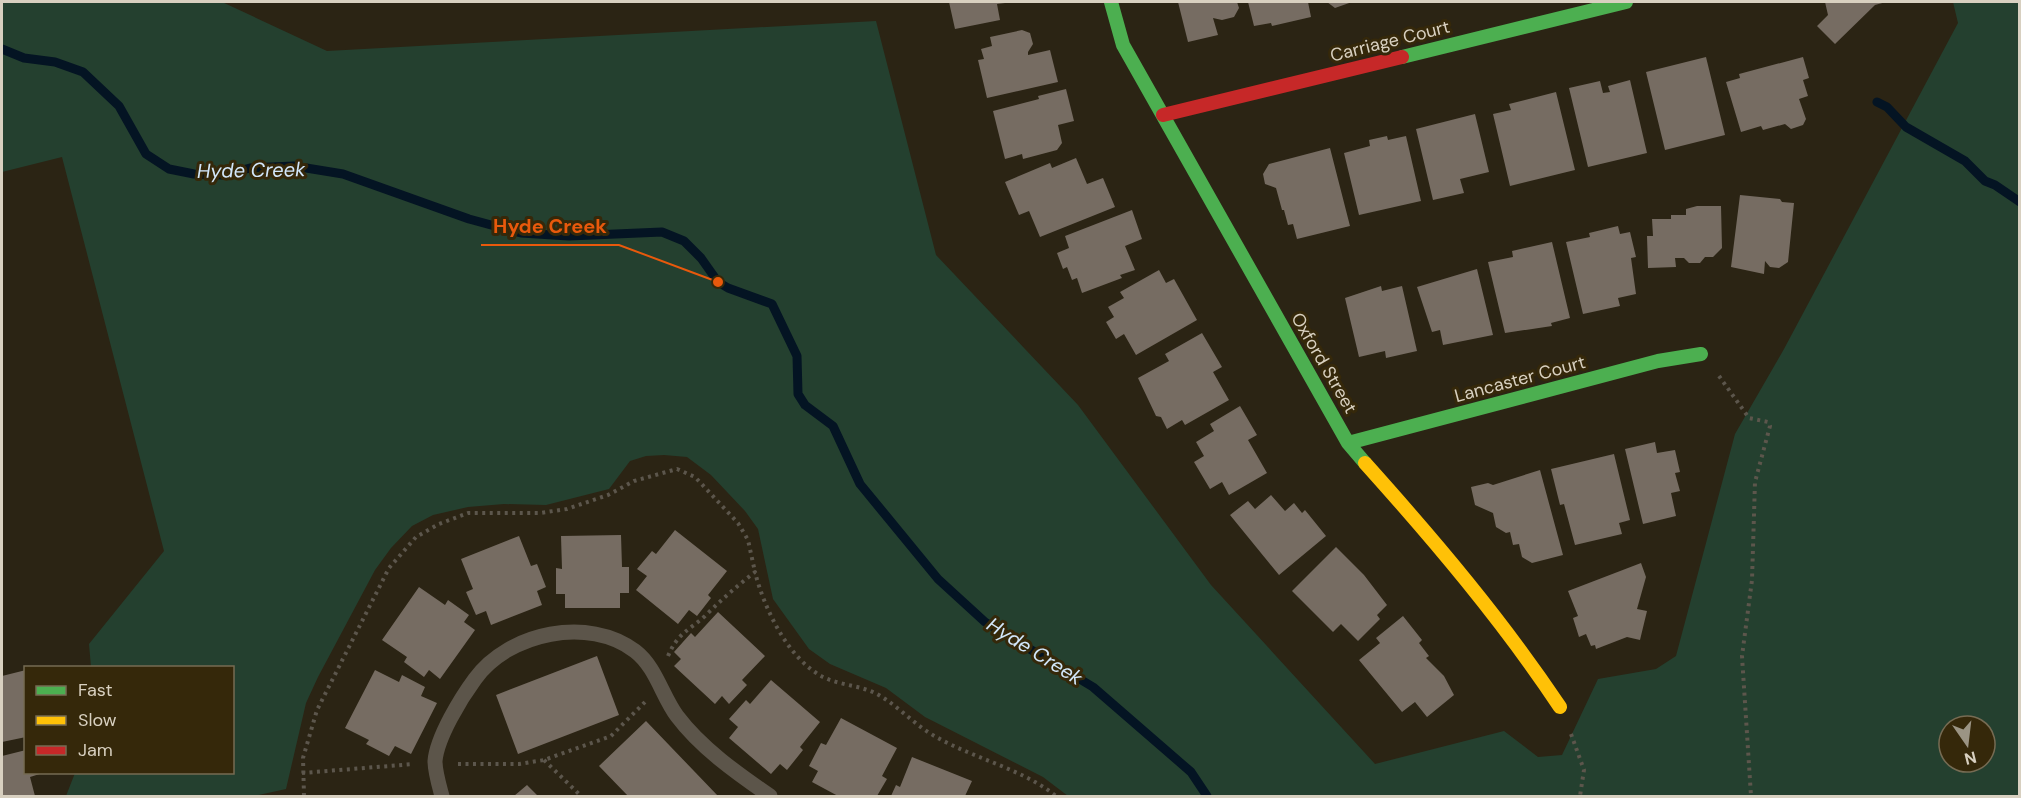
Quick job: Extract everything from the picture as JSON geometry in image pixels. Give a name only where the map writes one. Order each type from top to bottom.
[{"type":"street","name":"Oxford Street","points":[[1111,2],[1123,45],[1348,443],[1437,543],[1526,656],[1560,707]]},
{"type":"street","name":"Carriage Court","points":[[1162,115],[1626,2]]},
{"type":"street","name":"Lancaster Court","points":[[1348,443],[1658,361],[1701,354]]},
{"type":"lane","points":[[442,796],[435,764],[440,744],[466,691],[479,674],[516,647],[554,634],[574,632],[595,634],[626,645],[638,653],[657,680],[677,716],[690,732],[771,796]]},
{"type":"path","points":[[1701,354],[1749,418],[1768,422],[1770,426],[1755,482],[1752,580],[1742,656],[1751,796]]},
{"type":"path","points":[[304,796],[302,773],[306,742],[317,710],[382,580],[398,555],[416,537],[454,517],[484,511],[540,513],[567,509],[602,498],[634,481],[677,469],[695,477],[738,522],[748,540],[761,597],[772,620],[791,647],[820,676],[872,692],[929,734],[972,756],[1034,780],[1056,796]]},
{"type":"path","points":[[479,764],[519,764],[544,760],[611,736],[657,680],[681,632],[703,618],[732,589],[755,572]]},
{"type":"path","points":[[1560,707],[1584,770],[1580,796]]},
{"type":"path","points":[[544,760],[581,796]]},
{"type":"path","points":[[302,773],[384,765],[435,764]]},
{"type":"green space","points":[[2,2],[222,2],[327,51],[876,21],[936,255],[1078,405],[1211,585],[1375,764],[1504,731],[1538,757],[1562,755],[1598,679],[1656,669],[1676,656],[1735,434],[1784,349],[1958,23],[1953,2],[2019,2],[2019,796],[1068,796],[1043,777],[925,717],[886,688],[830,664],[809,649],[773,599],[758,529],[745,511],[711,475],[687,457],[664,455],[646,456],[630,461],[609,489],[546,505],[504,504],[468,507],[433,515],[412,526],[391,548],[375,570],[318,677],[306,703],[286,789],[254,796],[66,796],[75,774],[234,774],[234,666],[91,666],[89,644],[164,551],[62,157],[2,172]]},
{"type":"building","points":[[949,2],[1005,3],[997,4],[1000,20],[955,29]]},
{"type":"building","points":[[1178,2],[1237,2],[1239,8],[1234,17],[1222,20],[1213,18],[1218,35],[1188,42]]},
{"type":"building","points":[[1248,2],[1308,2],[1311,17],[1272,26],[1271,23],[1254,26]]},
{"type":"building","points":[[1327,2],[1352,2],[1335,8]]},
{"type":"building","points":[[1825,2],[1886,2],[1875,5],[1835,44],[1817,26],[1828,15]]},
{"type":"building","points":[[1022,30],[1030,33],[1033,44],[1028,55],[1050,50],[1058,82],[987,98],[978,60],[984,59],[981,49],[992,46],[990,37]]},
{"type":"building","points":[[1706,57],[1725,135],[1665,150],[1646,72]]},
{"type":"building","points":[[1803,57],[1809,78],[1803,80],[1808,96],[1799,99],[1806,119],[1803,125],[1791,129],[1785,124],[1763,130],[1761,126],[1741,132],[1726,82],[1740,78],[1739,74]]},
{"type":"building","points":[[1630,80],[1647,153],[1588,167],[1569,88],[1600,81],[1603,93],[1610,92],[1608,86]]},
{"type":"building","points":[[1066,89],[1074,121],[1058,125],[1062,143],[1057,150],[1023,159],[1022,154],[1005,159],[993,111]]},
{"type":"building","points":[[1556,92],[1575,170],[1510,186],[1493,114],[1511,110],[1509,104]]},
{"type":"building","points":[[1475,114],[1489,172],[1460,179],[1464,193],[1433,200],[1416,129]]},
{"type":"building","points":[[1387,136],[1388,140],[1406,136],[1421,201],[1359,215],[1344,153],[1370,146],[1369,140]]},
{"type":"building","points":[[1330,148],[1350,226],[1297,239],[1293,224],[1288,225],[1276,188],[1265,184],[1263,174],[1269,164]]},
{"type":"building","points":[[1076,158],[1087,184],[1103,178],[1115,207],[1040,237],[1029,211],[1019,215],[1005,182],[1050,163],[1052,168]]},
{"type":"building","points":[[1740,195],[1780,199],[1782,202],[1794,203],[1788,262],[1779,268],[1770,267],[1765,261],[1764,274],[1731,267]]},
{"type":"building","points":[[1697,206],[1721,206],[1722,248],[1713,257],[1705,257],[1700,263],[1689,263],[1684,258],[1675,258],[1676,267],[1648,268],[1647,236],[1653,236],[1652,219],[1671,219],[1671,215],[1686,215],[1686,209]]},
{"type":"building","points":[[1132,210],[1142,239],[1125,246],[1135,270],[1120,275],[1122,278],[1082,293],[1077,278],[1072,280],[1067,267],[1063,269],[1057,253],[1069,248],[1065,236]]},
{"type":"building","points":[[1618,226],[1620,234],[1630,232],[1636,257],[1631,258],[1636,294],[1618,298],[1620,306],[1583,314],[1566,242],[1590,237],[1589,233]]},
{"type":"building","points":[[1552,242],[1570,318],[1551,323],[1552,326],[1505,333],[1488,262],[1513,257],[1512,251]]},
{"type":"building","points":[[1477,269],[1493,335],[1443,345],[1440,330],[1432,332],[1417,287]]},
{"type":"building","points":[[1159,270],[1166,283],[1174,279],[1197,320],[1136,355],[1124,334],[1116,339],[1106,322],[1114,317],[1108,307],[1124,298],[1120,292]]},
{"type":"building","points":[[1381,286],[1382,291],[1402,286],[1417,351],[1386,358],[1385,351],[1359,357],[1345,298]]},
{"type":"building","points":[[1202,333],[1222,367],[1213,372],[1229,400],[1185,425],[1182,420],[1167,429],[1161,417],[1156,416],[1138,378],[1169,361],[1165,354]]},
{"type":"building","points":[[1240,406],[1257,435],[1248,440],[1267,473],[1229,495],[1222,482],[1210,489],[1194,462],[1204,456],[1196,442],[1214,431],[1210,424]]},
{"type":"building","points":[[1655,442],[1657,453],[1675,450],[1680,472],[1675,473],[1680,491],[1671,493],[1676,516],[1643,524],[1625,449]]},
{"type":"building","points":[[1614,454],[1630,520],[1619,523],[1622,534],[1575,545],[1564,504],[1560,505],[1551,469]]},
{"type":"building","points":[[1540,470],[1563,555],[1532,563],[1522,557],[1519,544],[1513,545],[1510,532],[1506,533],[1496,527],[1493,513],[1475,505],[1471,487],[1488,483],[1493,485]]},
{"type":"building","points":[[1271,495],[1285,511],[1294,503],[1302,513],[1305,510],[1326,536],[1279,575],[1230,515],[1248,501],[1255,509]]},
{"type":"building","points":[[675,530],[727,571],[708,595],[711,598],[697,616],[689,610],[678,624],[636,590],[647,576],[637,569],[652,551],[656,554]]},
{"type":"building","points":[[621,535],[622,567],[629,567],[629,593],[620,593],[620,608],[565,608],[565,594],[556,594],[556,568],[562,569],[561,536]]},
{"type":"building","points":[[519,536],[531,566],[537,564],[546,587],[537,591],[542,605],[491,625],[486,611],[476,615],[466,592],[473,589],[461,559]]},
{"type":"building","points":[[1336,547],[1364,575],[1387,605],[1377,615],[1380,619],[1358,641],[1341,624],[1333,632],[1292,591]]},
{"type":"building","points":[[1641,563],[1646,577],[1637,609],[1647,611],[1640,640],[1627,637],[1596,649],[1595,645],[1591,646],[1586,634],[1579,637],[1573,618],[1578,616],[1568,591]]},
{"type":"building","points":[[419,587],[445,605],[448,600],[469,615],[464,622],[475,630],[440,679],[429,670],[424,677],[404,662],[407,657],[382,640]]},
{"type":"building","points":[[718,612],[765,656],[742,680],[747,685],[729,704],[722,696],[715,704],[674,666],[681,659],[674,652],[691,633],[695,637]]},
{"type":"building","points":[[1403,616],[1422,640],[1419,643],[1429,656],[1426,658],[1444,676],[1454,695],[1427,717],[1415,702],[1402,712],[1359,660],[1380,643],[1376,638]]},
{"type":"building","points":[[597,656],[619,715],[518,754],[496,695]]},
{"type":"building","points":[[24,670],[24,737],[2,742],[2,676]]},
{"type":"building","points":[[375,670],[399,682],[402,675],[425,687],[421,696],[437,703],[411,754],[395,746],[389,756],[366,744],[369,740],[345,728]]},
{"type":"building","points":[[771,680],[820,722],[800,747],[803,750],[787,770],[780,764],[771,774],[729,738],[738,727],[729,719],[746,700],[750,704]]},
{"type":"building","points":[[841,718],[897,748],[882,776],[887,779],[877,796],[838,796],[812,782],[818,771],[809,766],[821,743],[826,745]]},
{"type":"building","points":[[646,721],[718,796],[628,796],[599,766]]},
{"type":"building","points":[[24,750],[24,774],[40,774],[30,777],[35,796],[2,796],[2,756]]},
{"type":"building","points":[[912,757],[972,781],[965,796],[891,796],[896,785],[900,787]]},
{"type":"building","points":[[527,785],[538,796],[514,796]]},
{"type":"waterway","name":"Hyde Creek","points":[[2,49],[24,58],[55,62],[83,72],[119,106],[146,154],[169,169],[194,174],[223,175],[250,168],[294,166],[343,174],[469,219],[521,233],[569,236],[662,232],[684,241],[701,258],[718,282],[772,304],[797,356],[798,394],[805,405],[833,426],[860,484],[938,579],[985,622],[1093,687],[1191,772],[1207,796]]},
{"type":"waterway","points":[[1877,102],[1887,107],[1906,127],[1965,161],[1985,181],[2020,202]]},
{"type":"traffic: fast","points":[[1111,2],[1123,45],[1348,443],[1365,463]]},
{"type":"traffic: fast","points":[[1402,57],[1626,2]]},
{"type":"traffic: fast","points":[[1348,443],[1658,361],[1701,354]]},
{"type":"traffic: slow","points":[[1365,463],[1467,582],[1515,643],[1560,707]]},
{"type":"traffic: jam","points":[[1163,115],[1402,57]]},
{"type":"place","name":"Hyde Creek","points":[[718,282]]}]
